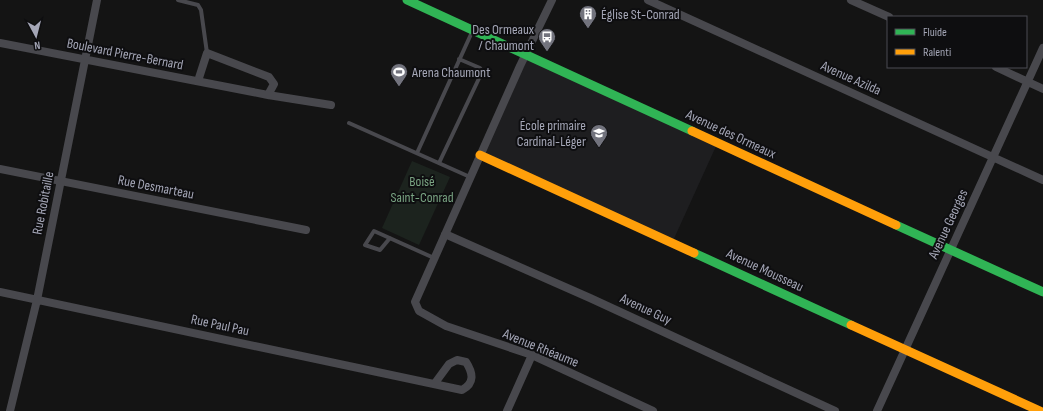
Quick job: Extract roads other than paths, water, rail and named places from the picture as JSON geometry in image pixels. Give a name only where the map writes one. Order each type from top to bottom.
[{"type":"street","name":"Rue Robitaille","points":[[10,411],[37,300],[97,0]]},
{"type":"street","name":"Avenue des Ormeaux","points":[[407,0],[1043,292]]},
{"type":"street","points":[[434,258],[525,55],[552,0]]},
{"type":"street","name":"Avenue Azilda","points":[[648,0],[1043,180]]},
{"type":"street","points":[[851,0],[887,16]]},
{"type":"street","name":"Boulevard Pierre-Bernard","points":[[0,43],[268,95],[331,105]]},
{"type":"street","name":"Avenue Georges","points":[[877,411],[1043,48]]},
{"type":"street","name":"Boulevard Pierre-Bernard","points":[[198,81],[207,53]]},
{"type":"street","points":[[207,53],[269,77],[274,84],[268,95]]},
{"type":"street","points":[[998,68],[1043,89]]},
{"type":"street","name":"Avenue Mousseau","points":[[480,155],[1040,411]]},
{"type":"street","name":"Rue Desmarteau","points":[[0,169],[306,230]]},
{"type":"street","name":"Avenue Guy","points":[[445,234],[590,298],[835,411]]},
{"type":"street","name":"Avenue Rhéaume","points":[[434,258],[415,302],[419,311],[446,326],[532,355],[653,411]]},
{"type":"street","name":"Rue Paul Pau","points":[[0,292],[462,390],[468,386],[472,378],[471,370],[466,362],[457,360],[449,364],[434,383]]},
{"type":"street","points":[[506,411],[532,355]]},
{"type":"lane","points":[[178,0],[198,6],[201,10],[207,53]]},
{"type":"lane","points":[[417,153],[473,30]]},
{"type":"lane","points":[[439,163],[482,72],[480,68],[460,59]]},
{"type":"lane","points":[[349,123],[470,177]]},
{"type":"lane","points":[[390,238],[380,250],[365,245],[374,231],[390,238],[434,258]]},
{"type":"place","name":"Église St-Conrad","points":[[588,29]]},
{"type":"place","name":"Des Ormeaux / Chaumont","points":[[547,52]]},
{"type":"place","name":"Arena Chaumont","points":[[399,87]]},
{"type":"place","name":"École primaire Cardinal-Léger","points":[[599,148]]},
{"type":"park label","name":"Boisé Saint-Conrad","points":[[422,190]]}]
